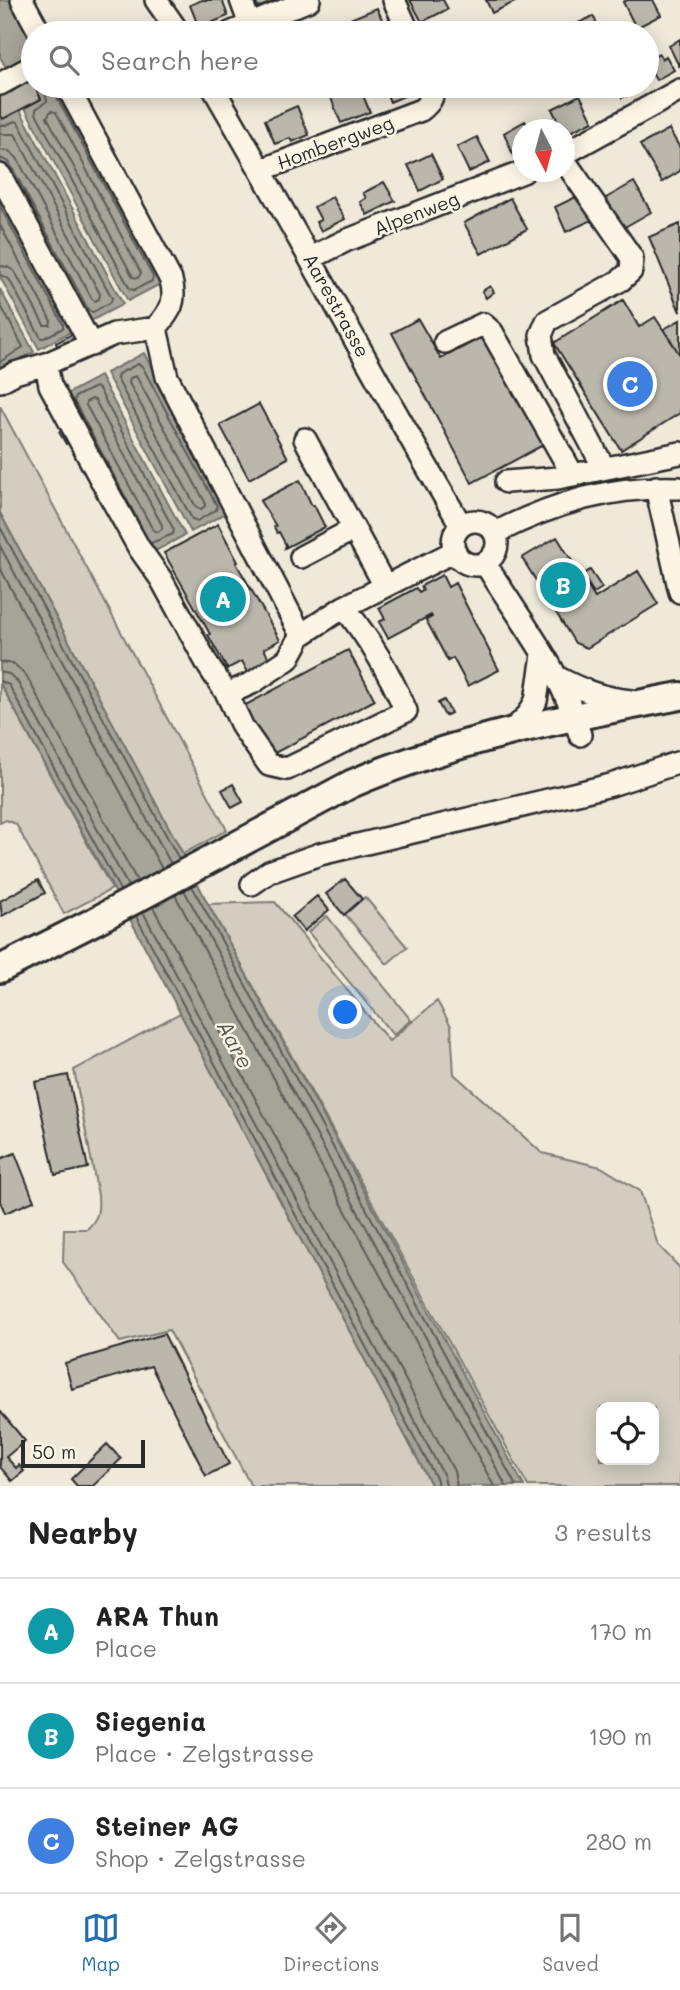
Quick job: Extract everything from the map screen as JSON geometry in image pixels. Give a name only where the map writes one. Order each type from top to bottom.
[{"type":"main road","points":[[308,808],[469,761],[647,702],[680,696]]},
{"type":"main road","points":[[0,969],[376,773],[511,733],[680,713]]},
{"type":"street","points":[[22,0],[33,21]]},
{"type":"street","points":[[156,0],[171,21]]},
{"type":"street","points":[[241,0],[252,21]]},
{"type":"street","points":[[267,21],[309,0]]},
{"type":"street","points":[[394,0],[404,21]]},
{"type":"street","points":[[0,84],[21,73]]},
{"type":"street","points":[[575,148],[680,90]]},
{"type":"street","points":[[0,381],[114,334],[156,328],[168,314],[176,296],[171,280],[72,98]]},
{"type":"street","name":"Aarestrasse","points":[[219,98],[461,525]]},
{"type":"street","name":"Hombergweg","points":[[261,170],[421,110],[429,104],[431,98]]},
{"type":"street","points":[[0,175],[91,345]]},
{"type":"street","points":[[575,175],[632,258],[631,271],[621,280],[547,321],[541,335],[544,355],[602,492]]},
{"type":"street","name":"Alpenweg","points":[[311,258],[512,176]]},
{"type":"street","points":[[445,342],[484,324],[492,331],[591,471]]},
{"type":"street","points":[[156,328],[167,377],[301,635]]},
{"type":"street","points":[[46,364],[50,385],[139,548],[161,579],[209,667],[227,694],[243,728],[269,765],[287,769],[406,711],[390,673],[372,643],[344,607]]},
{"type":"street","points":[[305,439],[385,586]]},
{"type":"street","points":[[506,482],[591,471],[680,453]]},
{"type":"street","points":[[495,533],[556,506],[602,492],[656,487],[680,488]]},
{"type":"street","points":[[656,487],[680,592]]},
{"type":"street","points":[[477,521],[491,526],[495,533],[495,552],[485,563],[472,565],[465,562],[455,551],[454,537],[461,525],[477,521]]},
{"type":"street","points":[[301,557],[354,529]]},
{"type":"street","points":[[227,694],[252,683],[288,659],[301,635],[344,607],[455,551]]},
{"type":"street","points":[[485,563],[555,676],[578,726]]},
{"type":"street","points":[[511,733],[528,715],[536,701],[542,655]]},
{"type":"street","points":[[555,676],[581,691],[601,697],[647,702]]},
{"type":"street","points":[[252,884],[269,872],[320,854],[611,785],[680,762]]},
{"type":"shaded area","points":[[0,406],[227,830],[183,854],[0,513]]},
{"type":"shaded area","points":[[0,683],[112,889],[64,914],[16,824],[6,820],[0,823]]},
{"type":"shaded area","points":[[365,897],[407,947],[387,964],[345,914]]},
{"type":"shaded area","points":[[275,902],[389,1041],[437,1001],[451,1026],[454,1074],[542,1153],[601,1167],[640,1191],[658,1245],[680,1268],[680,1486],[528,1486],[208,904]]},
{"type":"shaded area","points":[[327,916],[411,1020],[393,1035],[308,932]]},
{"type":"shaded area","points":[[180,1013],[432,1486],[251,1486],[169,1330],[120,1342],[63,1262],[64,1229],[87,1229],[96,1217],[98,1205],[74,1070]]},
{"type":"water","points":[[0,0],[13,0],[24,21],[21,21],[21,64],[8,71],[0,57]]},
{"type":"water","points":[[65,98],[164,282],[128,301],[25,108],[41,99]]},
{"type":"water","points":[[20,110],[123,304],[87,323],[0,160],[0,114]]},
{"type":"water","points":[[0,192],[74,330],[39,349],[0,277]]},
{"type":"water","points":[[0,289],[34,352],[0,370]]},
{"type":"water","points":[[144,353],[228,512],[191,532],[106,373]]},
{"type":"water","points":[[100,376],[185,535],[148,555],[63,396]]},
{"type":"water","name":"Aare","points":[[0,513],[208,904],[524,1486],[432,1486],[136,930],[0,683]]},
{"type":"building","points":[[202,0],[222,0],[228,16],[216,21],[196,21],[190,5]]},
{"type":"building","points":[[255,0],[277,0],[258,8]]},
{"type":"building","points":[[410,0],[443,0],[448,9],[421,21]]},
{"type":"building","points":[[486,0],[519,0],[492,13]]},
{"type":"building","points":[[653,0],[661,15],[649,21],[632,21],[623,2]]},
{"type":"building","points":[[377,8],[383,21],[351,21],[350,19]]},
{"type":"building","points":[[593,16],[596,21],[583,21]]},
{"type":"building","points":[[680,39],[680,65],[679,66],[669,46]]},
{"type":"building","points":[[659,54],[662,59],[666,56],[674,70],[659,78]]},
{"type":"building","points":[[21,86],[21,98],[41,99],[3,119],[0,114],[0,95],[10,90],[11,92]]},
{"type":"building","points":[[331,98],[364,98],[370,112],[341,123]]},
{"type":"building","points":[[574,98],[582,98],[593,121],[575,130],[575,119],[557,119],[552,109]]},
{"type":"building","points":[[297,106],[309,135],[292,142],[290,138],[275,144],[265,120]]},
{"type":"building","points":[[512,128],[512,153],[504,133]]},
{"type":"building","points":[[669,129],[680,148],[680,171],[662,182],[640,145]]},
{"type":"building","points":[[477,137],[490,162],[469,172],[457,147]]},
{"type":"building","points":[[431,154],[443,179],[420,191],[408,165]]},
{"type":"building","points":[[384,182],[395,201],[367,215],[360,202],[366,198],[363,193]]},
{"type":"building","points":[[634,182],[651,212],[623,228],[606,198]]},
{"type":"building","points":[[580,195],[592,220],[566,232],[555,207]]},
{"type":"building","points":[[332,197],[345,219],[321,231],[316,222],[321,220],[314,207]]},
{"type":"building","points":[[510,198],[527,229],[481,254],[464,223]]},
{"type":"building","points":[[680,224],[680,312],[649,237]]},
{"type":"building","points":[[490,286],[494,292],[486,298],[482,291]]},
{"type":"building","points":[[623,300],[639,327],[655,317],[680,355],[680,413],[621,450],[554,343]]},
{"type":"building","points":[[418,319],[441,359],[482,337],[543,445],[472,483],[392,333]]},
{"type":"building","points":[[680,320],[680,352],[678,352],[664,329]]},
{"type":"building","points":[[74,333],[79,341],[60,352],[56,343]]},
{"type":"building","points":[[259,404],[288,458],[249,479],[220,425]]},
{"type":"building","points":[[67,428],[74,440],[66,444],[59,432]]},
{"type":"building","points":[[300,480],[325,527],[285,548],[286,545],[274,527],[276,526],[260,501]]},
{"type":"building","points":[[218,524],[238,562],[236,563],[280,640],[264,649],[271,662],[249,674],[242,661],[227,669],[164,553]]},
{"type":"building","points":[[557,537],[595,598],[638,571],[658,604],[587,648],[575,643],[522,558]]},
{"type":"building","points":[[590,570],[602,588],[594,593],[582,575]]},
{"type":"building","points":[[442,575],[448,587],[455,583],[499,670],[468,686],[453,658],[448,661],[426,620],[432,617],[431,615],[388,638],[379,622],[385,619],[379,608],[416,588],[419,592],[423,590],[421,586]]},
{"type":"building","points":[[348,650],[375,700],[269,756],[242,707]]},
{"type":"building","points":[[444,700],[451,713],[445,716],[438,703]]},
{"type":"building","points":[[233,784],[243,802],[232,808],[222,790]]},
{"type":"building","points":[[345,879],[362,899],[344,915],[326,894]]},
{"type":"building","points":[[38,880],[45,893],[2,916],[0,901]]},
{"type":"building","points":[[317,896],[329,910],[304,931],[292,917]]},
{"type":"building","points":[[68,1075],[88,1168],[55,1175],[35,1082]]},
{"type":"building","points":[[15,1153],[34,1201],[5,1213],[0,1201],[0,1159]]},
{"type":"building","points":[[164,1334],[229,1464],[206,1476],[151,1366],[72,1389],[65,1363]]},
{"type":"building","points":[[0,1411],[25,1441],[6,1457],[16,1468],[19,1465],[24,1471],[12,1481],[0,1467]]},
{"type":"building","points":[[107,1444],[121,1459],[93,1486],[77,1486],[71,1479]]},
{"type":"place","name":"Steiner AG","points":[[630,384]]},
{"type":"place","name":"Siegenia","points":[[563,585]]},
{"type":"place","name":"ARA Thun","points":[[223,599]]}]
